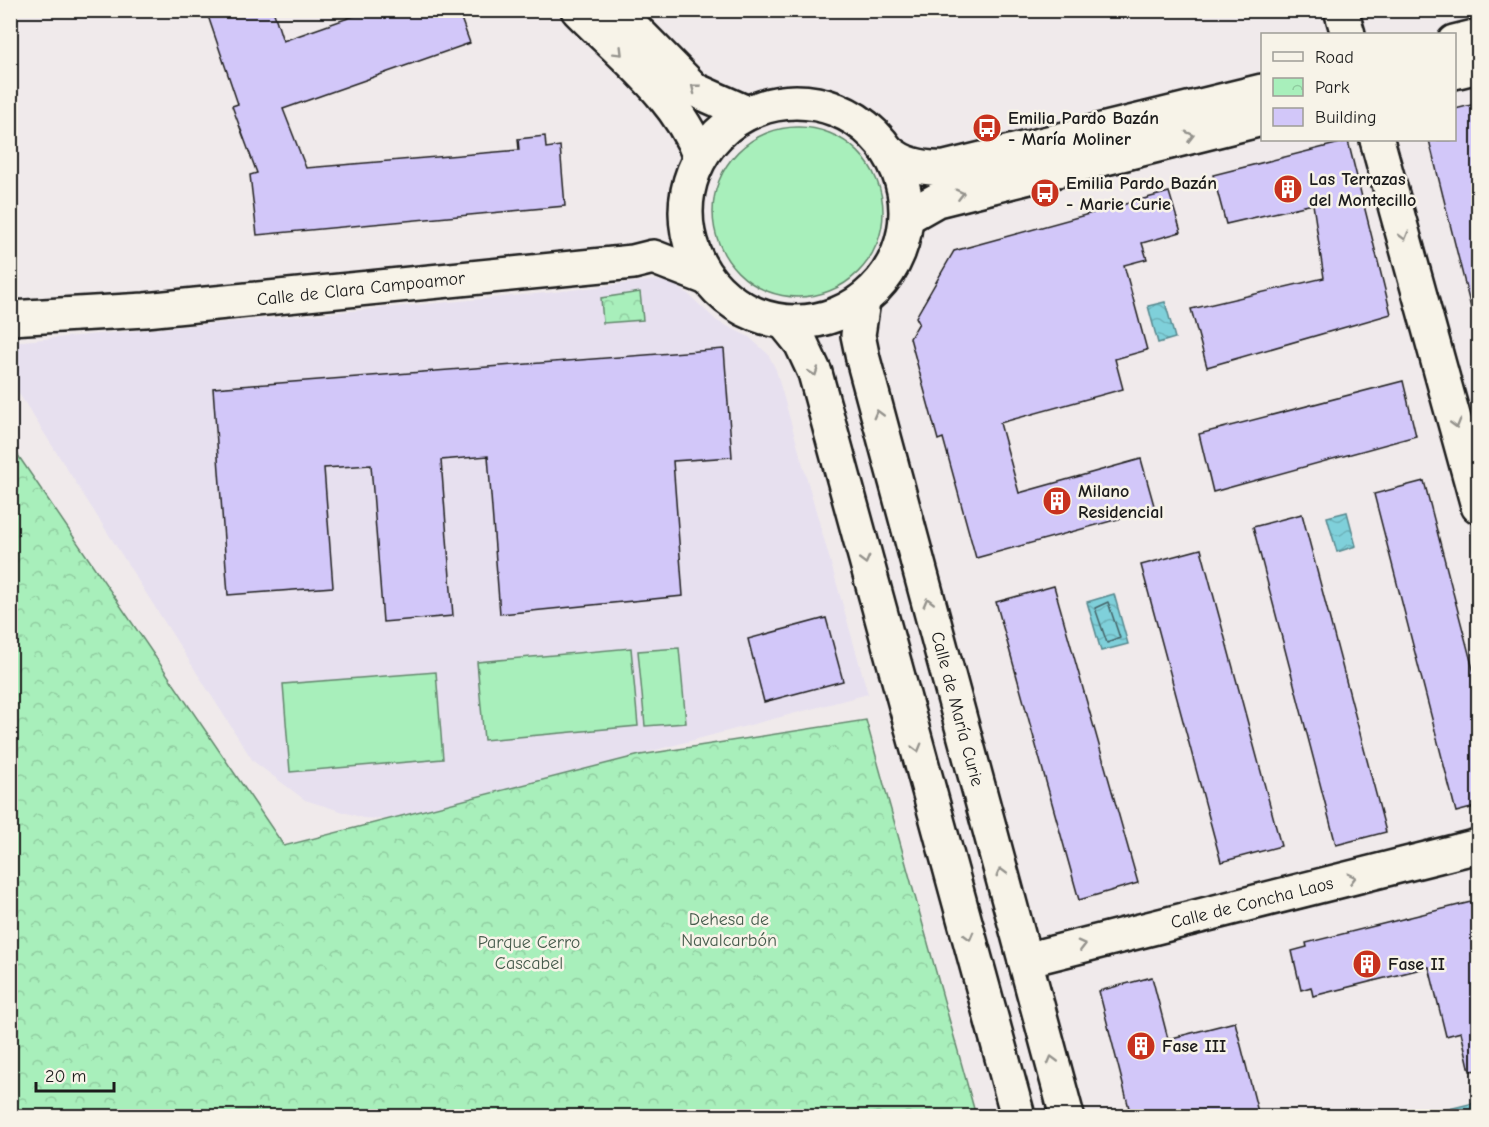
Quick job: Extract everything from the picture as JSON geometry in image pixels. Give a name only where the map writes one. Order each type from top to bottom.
[{"type":"street","points":[[578,10],[675,109],[693,138],[700,157]]},
{"type":"street","points":[[616,10],[695,90],[747,113]]},
{"type":"street","points":[[1341,10],[1348,33]]},
{"type":"street","points":[[1456,42],[1479,36]]},
{"type":"street","points":[[1456,72],[1479,66]]},
{"type":"street","points":[[889,152],[910,165],[931,169],[945,168],[1261,91]]},
{"type":"street","points":[[810,102],[841,111],[868,128],[889,152],[903,183],[907,217],[903,241],[894,264],[880,284],[862,301],[825,320],[784,322],[762,318],[741,308],[723,295],[707,278],[689,239],[686,216],[691,179],[700,157],[721,131],[747,113],[778,103],[810,102]]},
{"type":"street","points":[[907,217],[937,200],[1261,119]]},
{"type":"street","points":[[1377,141],[1479,506]]},
{"type":"street","points":[[686,216],[653,257],[707,278]]},
{"type":"street","name":"Calle de Clara Campoamor","points":[[10,318],[145,310],[633,262],[653,257]]},
{"type":"street","name":"Calle de María Curie","points":[[862,301],[858,335],[863,358],[1067,1116]]},
{"type":"street","points":[[784,322],[801,343],[815,373],[1018,1116]]},
{"type":"street","name":"Calle de Concha Laos","points":[[1025,960],[1479,846]]},
{"type":"shaded area","points":[[654,280],[671,283],[687,293],[717,321],[749,337],[768,354],[776,370],[868,694],[391,820],[363,818],[305,800],[253,761],[11,381],[11,342],[546,293]]},
{"type":"green space","points":[[798,127],[815,128],[831,133],[858,152],[877,179],[882,195],[882,229],[877,245],[858,272],[831,291],[815,296],[798,297],[781,296],[765,291],[738,272],[719,245],[714,229],[713,212],[714,195],[719,179],[738,152],[765,133],[781,128]]},
{"type":"green space","points":[[640,292],[643,320],[603,323],[601,298]]},
{"type":"green space","name":"Dehesa de Navalcarbón","points":[[11,445],[284,846],[640,755],[866,720],[976,1116],[11,1116]]},
{"type":"green space","points":[[631,648],[638,726],[484,740],[477,662]]},
{"type":"green space","points":[[679,648],[686,723],[645,726],[638,651]]},
{"type":"green space","points":[[436,672],[443,759],[290,772],[283,684]]},
{"type":"water","points":[[1165,302],[1175,338],[1158,343],[1148,306]]},
{"type":"water","points":[[1347,512],[1356,546],[1337,552],[1327,517]]},
{"type":"water","points":[[1114,594],[1128,644],[1101,651],[1087,602]]},
{"type":"water","points":[[1478,1102],[1478,1116],[1420,1116]]},
{"type":"building","points":[[206,10],[273,10],[283,41],[371,10],[458,10],[470,43],[283,109],[306,168],[519,150],[518,139],[545,136],[546,148],[560,146],[565,206],[257,235],[250,175],[257,173],[232,106],[238,104]]},
{"type":"building","points":[[1479,103],[1479,307],[1471,308],[1429,141],[1456,141],[1456,109]]},
{"type":"building","points":[[1348,141],[1391,314],[1207,367],[1191,309],[1324,278],[1313,204],[1226,224],[1213,175]]},
{"type":"building","points":[[1169,192],[1181,232],[1142,243],[1147,259],[1124,265],[1147,350],[1115,359],[1123,389],[1000,423],[1019,493],[1141,459],[1155,509],[976,558],[943,438],[938,440],[910,338],[919,323],[916,317],[954,251]]},
{"type":"building","points":[[724,349],[732,457],[673,461],[683,596],[500,614],[488,456],[441,460],[453,616],[383,622],[371,465],[324,468],[333,587],[228,595],[213,388]]},
{"type":"building","points":[[1403,381],[1416,436],[1213,492],[1199,434]]},
{"type":"building","points":[[1424,481],[1479,692],[1479,806],[1456,812],[1374,494]]},
{"type":"building","points":[[1302,514],[1386,832],[1336,845],[1253,527]]},
{"type":"building","points":[[1201,549],[1281,846],[1221,862],[1141,565]]},
{"type":"building","points":[[1054,586],[1138,883],[1079,900],[996,602]]},
{"type":"building","points":[[826,618],[843,681],[764,702],[748,639]]},
{"type":"building","name":"Fase II","points":[[1479,900],[1479,1070],[1470,1071],[1461,1032],[1446,1036],[1429,967],[1313,996],[1311,987],[1301,990],[1292,951],[1307,947],[1306,943]]},
{"type":"building","name":"Fase III","points":[[1152,977],[1168,1039],[1235,1022],[1259,1116],[1131,1116],[1099,991]]},
{"type":"place","name":"Emilia Pardo Bazán - María Moliner","points":[[987,128]]},
{"type":"place","name":"Las Terrazas del Montecillo","points":[[1288,189]]},
{"type":"place","name":"Emilia Pardo Bazán - Marie Curie","points":[[1045,193]]},
{"type":"place","name":"Milano Residencial","points":[[1057,501]]},
{"type":"place","name":"Fase II","points":[[1367,964]]},
{"type":"place","name":"Fase III","points":[[1141,1046]]},
{"type":"park label","name":"Parque Cerro Cascabel","points":[[529,952]]}]
